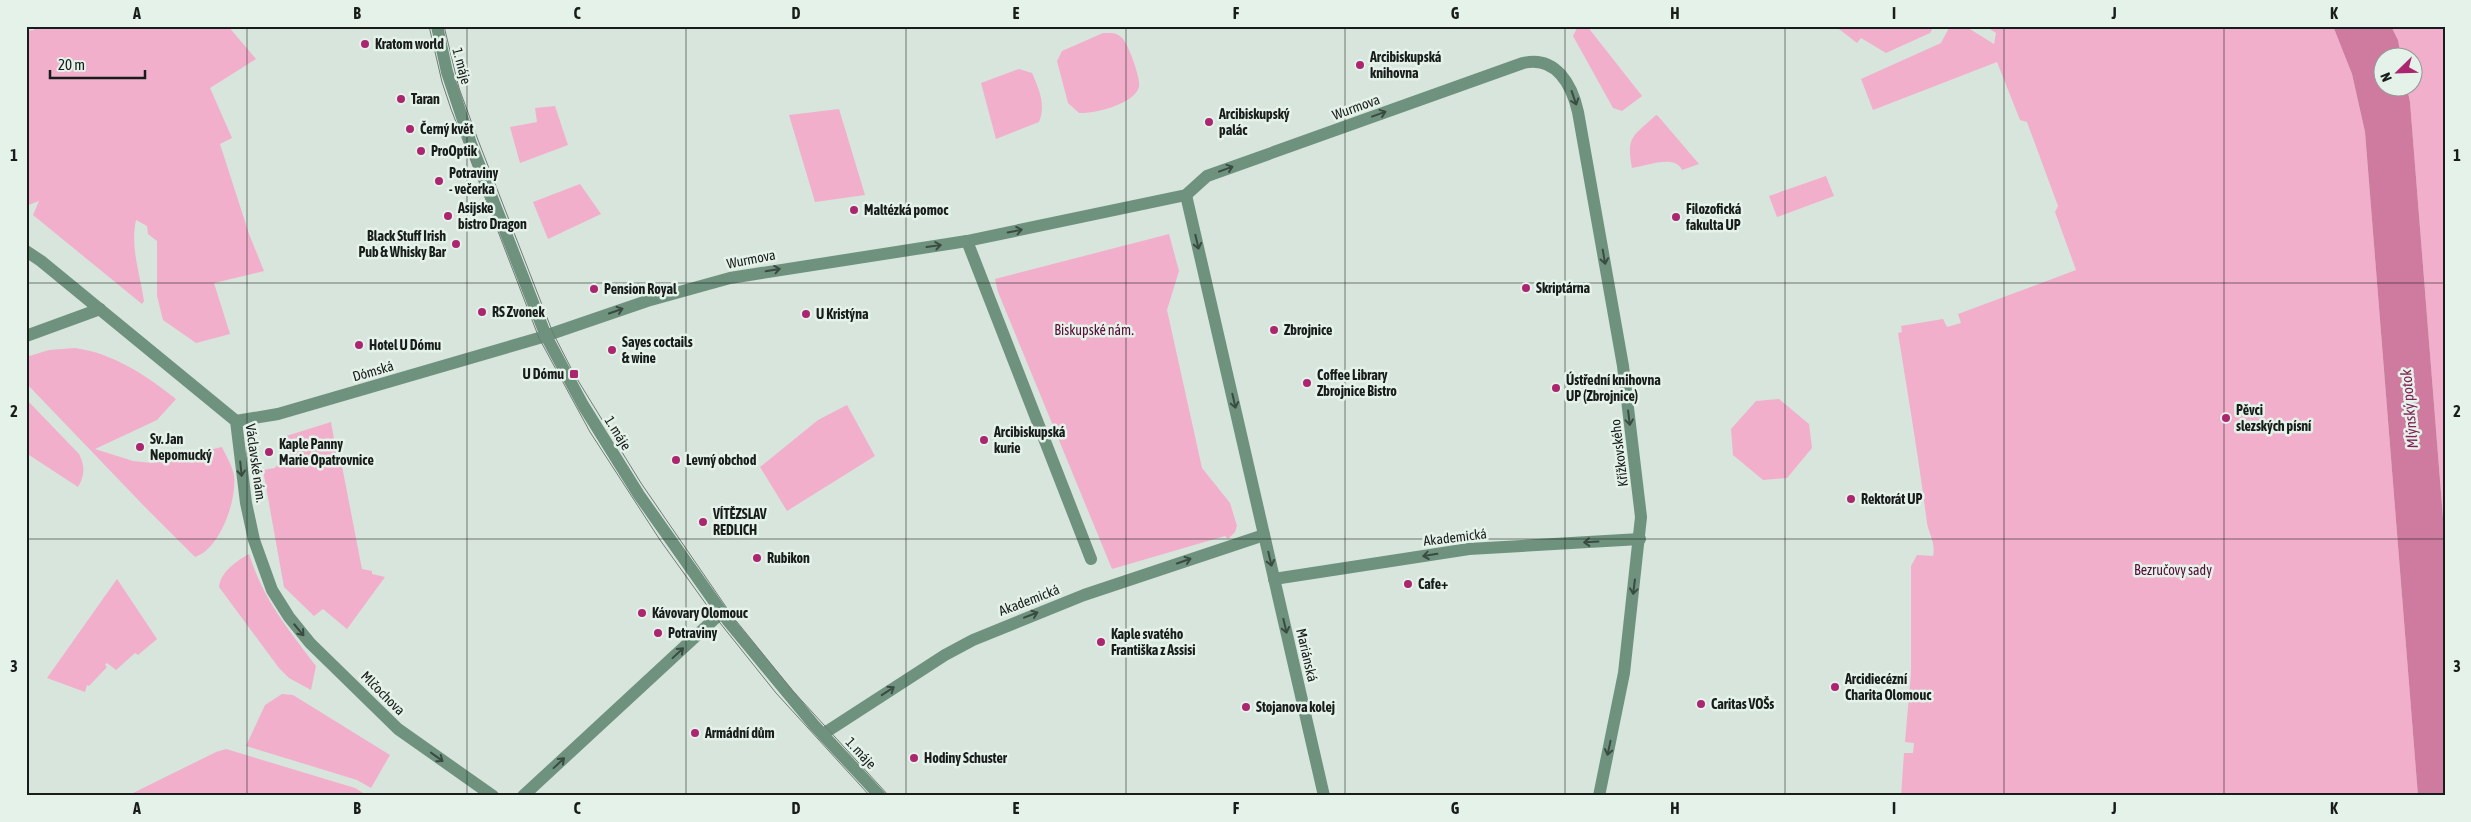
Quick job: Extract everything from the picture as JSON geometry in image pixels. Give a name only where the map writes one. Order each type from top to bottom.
[{"type":"street","name":"1. máje","points":[[436,26],[456,101],[546,336],[568,379],[614,457],[672,543],[722,612],[766,670],[880,796]]},
{"type":"street","name":"Wurmova","points":[[1186,195],[1207,176],[1523,62],[1543,63]]},
{"type":"street","name":"Křížkovského","points":[[1543,63],[1565,78],[1574,96],[1578,112],[1623,366],[1640,502],[1640,539],[1624,673],[1599,796]]},
{"type":"street","points":[[1091,559],[967,241],[1186,195],[1274,579]]},
{"type":"street","name":"Wurmova","points":[[546,336],[647,301],[730,278],[967,241]]},
{"type":"street","name":"Václavské nám.","points":[[26,251],[236,421],[245,496],[254,540],[272,590]]},
{"type":"street","points":[[26,336],[100,309]]},
{"type":"street","name":"Dómská","points":[[236,421],[278,414],[546,336]]},
{"type":"street","name":"Akademická","points":[[823,734],[945,655],[973,640],[1084,595],[1264,534]]},
{"type":"street","name":"Akademická","points":[[1274,579],[1469,549],[1640,539]]},
{"type":"street","name":"Mariánská","points":[[1274,579],[1324,796]]},
{"type":"street","name":"Mlčochova","points":[[272,590],[289,617],[310,643],[398,729],[493,796]]},
{"type":"street","points":[[523,796],[722,612]]},
{"type":"green space","points":[[34,26],[228,26],[256,59],[210,88],[232,138],[220,144],[249,234],[264,271],[214,283],[230,334],[196,343],[163,320],[157,296],[157,241],[148,234],[147,226],[136,220],[134,230],[136,260],[144,301],[142,304],[33,215],[39,201],[26,206],[26,31],[34,30]]},
{"type":"green space","points":[[1578,26],[1587,26],[1642,96],[1622,111],[1613,108],[1573,36]]},
{"type":"green space","points":[[1835,26],[1934,26],[1930,33],[1886,53],[1861,38],[1857,43]]},
{"type":"green space","name":"Bezručovy sady","points":[[1950,26],[1965,26],[1994,44],[1996,33],[1985,26],[2333,26],[2352,74],[2365,132],[2418,796],[1901,796],[1904,753],[1913,753],[1914,743],[1905,742],[1911,673],[1911,566],[1917,555],[1933,556],[1934,552],[1927,523],[1898,333],[1902,332],[1901,326],[1943,319],[1947,327],[1961,323],[1958,314],[2076,270],[2055,212],[2058,206],[2027,122],[2020,120],[1997,62],[1873,110],[1861,79],[1941,43]]},
{"type":"green space","points":[[2391,26],[2445,26],[2445,543],[2409,98],[2424,98],[2424,48],[2399,48],[2398,40]]},
{"type":"green space","points":[[1103,33],[1117,34],[1124,40],[1136,69],[1139,87],[1130,98],[1113,107],[1094,112],[1079,113],[1068,103],[1057,61],[1062,51]]},
{"type":"green space","points":[[1019,69],[1032,73],[1041,97],[1041,116],[1039,122],[996,139],[981,83]]},
{"type":"green space","points":[[555,106],[568,145],[520,163],[510,127],[537,122],[535,108]]},
{"type":"green space","points":[[839,109],[865,195],[815,202],[789,115]]},
{"type":"green space","points":[[1656,115],[1699,164],[1682,170],[1678,165],[1667,162],[1632,168],[1630,149],[1633,137]]},
{"type":"green space","points":[[1826,176],[1834,196],[1777,217],[1769,196]]},
{"type":"green space","points":[[580,184],[601,214],[548,239],[533,202]]},
{"type":"green space","name":"Biskupské nám.","points":[[1169,234],[1179,271],[1167,310],[1202,468],[1230,503],[1237,526],[1235,532],[1228,539],[1225,536],[1112,569],[998,292],[995,279]]},
{"type":"green space","points":[[75,348],[116,360],[141,374],[176,399],[157,420],[95,449],[133,461],[152,463],[222,447],[234,476],[233,498],[230,510],[219,534],[204,552],[195,557],[26,383],[26,357],[49,350]]},
{"type":"green space","points":[[26,399],[79,454],[83,471],[78,487],[26,453]]},
{"type":"green space","points":[[1779,399],[1809,424],[1812,448],[1787,478],[1763,480],[1733,455],[1731,429],[1756,401]]},
{"type":"green space","points":[[847,405],[875,456],[787,511],[760,467],[818,420]]},
{"type":"green space","points":[[331,422],[338,461],[341,461],[362,569],[385,577],[347,629],[323,609],[314,616],[284,587],[263,470],[275,468],[287,450],[283,437]]},
{"type":"green space","points":[[249,554],[269,600],[316,666],[311,690],[289,678],[279,668],[219,587],[226,571]]},
{"type":"green space","points":[[117,579],[157,639],[138,655],[135,653],[116,670],[107,663],[105,665],[107,667],[89,686],[87,685],[85,692],[47,678]]},
{"type":"green space","points":[[282,694],[293,695],[390,755],[371,788],[357,780],[246,746],[265,705]]},
{"type":"green space","points":[[226,749],[355,788],[368,796],[127,796],[216,752]]},
{"type":"water","name":"Mlýnský potok","points":[[2333,26],[2391,26],[2398,40],[2399,48],[2374,48],[2374,98],[2409,98],[2410,102],[2445,543],[2445,796],[2418,796],[2365,132],[2352,74]]},
{"type":"tram line","points":[[429,26],[442,82],[451,109],[539,338],[590,432],[660,540],[716,618],[776,693],[870,796]]},
{"type":"tram line","points":[[444,26],[459,88],[478,140],[553,333],[574,374],[641,483],[733,617],[792,690],[889,796]]},
{"type":"place","name":"Kratom world","points":[[365,44]]},
{"type":"place","name":"Arcibiskupská knihovna","points":[[1360,65]]},
{"type":"place","name":"Taran","points":[[401,99]]},
{"type":"place","name":"Arcibiskupský palác","points":[[1209,122]]},
{"type":"place","name":"Černý květ","points":[[410,129]]},
{"type":"place","name":"ProOptik","points":[[421,151]]},
{"type":"place","name":"Potraviny - večerka","points":[[439,181]]},
{"type":"place","name":"Maltézká pomoc","points":[[854,210]]},
{"type":"place","name":"Asijske bistro Dragon","points":[[448,216]]},
{"type":"place","name":"Filozofická fakulta UP","points":[[1676,217]]},
{"type":"place","name":"Black Stuff Irish Pub & Whisky Bar","points":[[456,244]]},
{"type":"place","name":"Skriptárna","points":[[1526,288]]},
{"type":"place","name":"Pension Royal","points":[[594,289]]},
{"type":"place","name":"RS Zvonek","points":[[482,312]]},
{"type":"place","name":"U Kristýna","points":[[806,314]]},
{"type":"place","name":"Zbrojnice","points":[[1274,330]]},
{"type":"place","name":"Hotel U Dómu","points":[[359,345]]},
{"type":"place","name":"Sayes coctails & wine","points":[[612,350]]},
{"type":"place","name":"U Dómu","points":[[574,374]]},
{"type":"place","name":"Coffee Library Zbrojnice Bistro","points":[[1307,383]]},
{"type":"place","name":"Ústřední knihovna UP (Zbrojnice)","points":[[1556,388]]},
{"type":"place","name":"Pěvci slezských písní","points":[[2226,418]]},
{"type":"place","name":"Arcibiskupská kurie","points":[[984,440]]},
{"type":"place","name":"Sv. Jan Nepomucký","points":[[140,447]]},
{"type":"place","name":"Kaple Panny Marie Opatrovnice","points":[[269,452]]},
{"type":"place","name":"Levný obchod","points":[[676,460]]},
{"type":"place","name":"Rektorát UP","points":[[1851,499]]},
{"type":"place","name":"VÍTĚZSLAV REDLICH","points":[[703,522]]},
{"type":"place","name":"Rubikon","points":[[757,558]]},
{"type":"place","name":"Cafe+","points":[[1408,584]]},
{"type":"place","name":"Kávovary Olomouc","points":[[642,613]]},
{"type":"place","name":"Potraviny","points":[[658,633]]},
{"type":"place","name":"Kaple svatého Františka z Assisi","points":[[1101,642]]},
{"type":"place","name":"Arcidiecézní Charita Olomouc","points":[[1835,687]]},
{"type":"place","name":"Caritas VOŠs","points":[[1701,704]]},
{"type":"place","name":"Stojanova kolej","points":[[1246,707]]},
{"type":"place","name":"Armádní dům","points":[[695,733]]},
{"type":"place","name":"Hodiny Schuster","points":[[914,758]]}]
